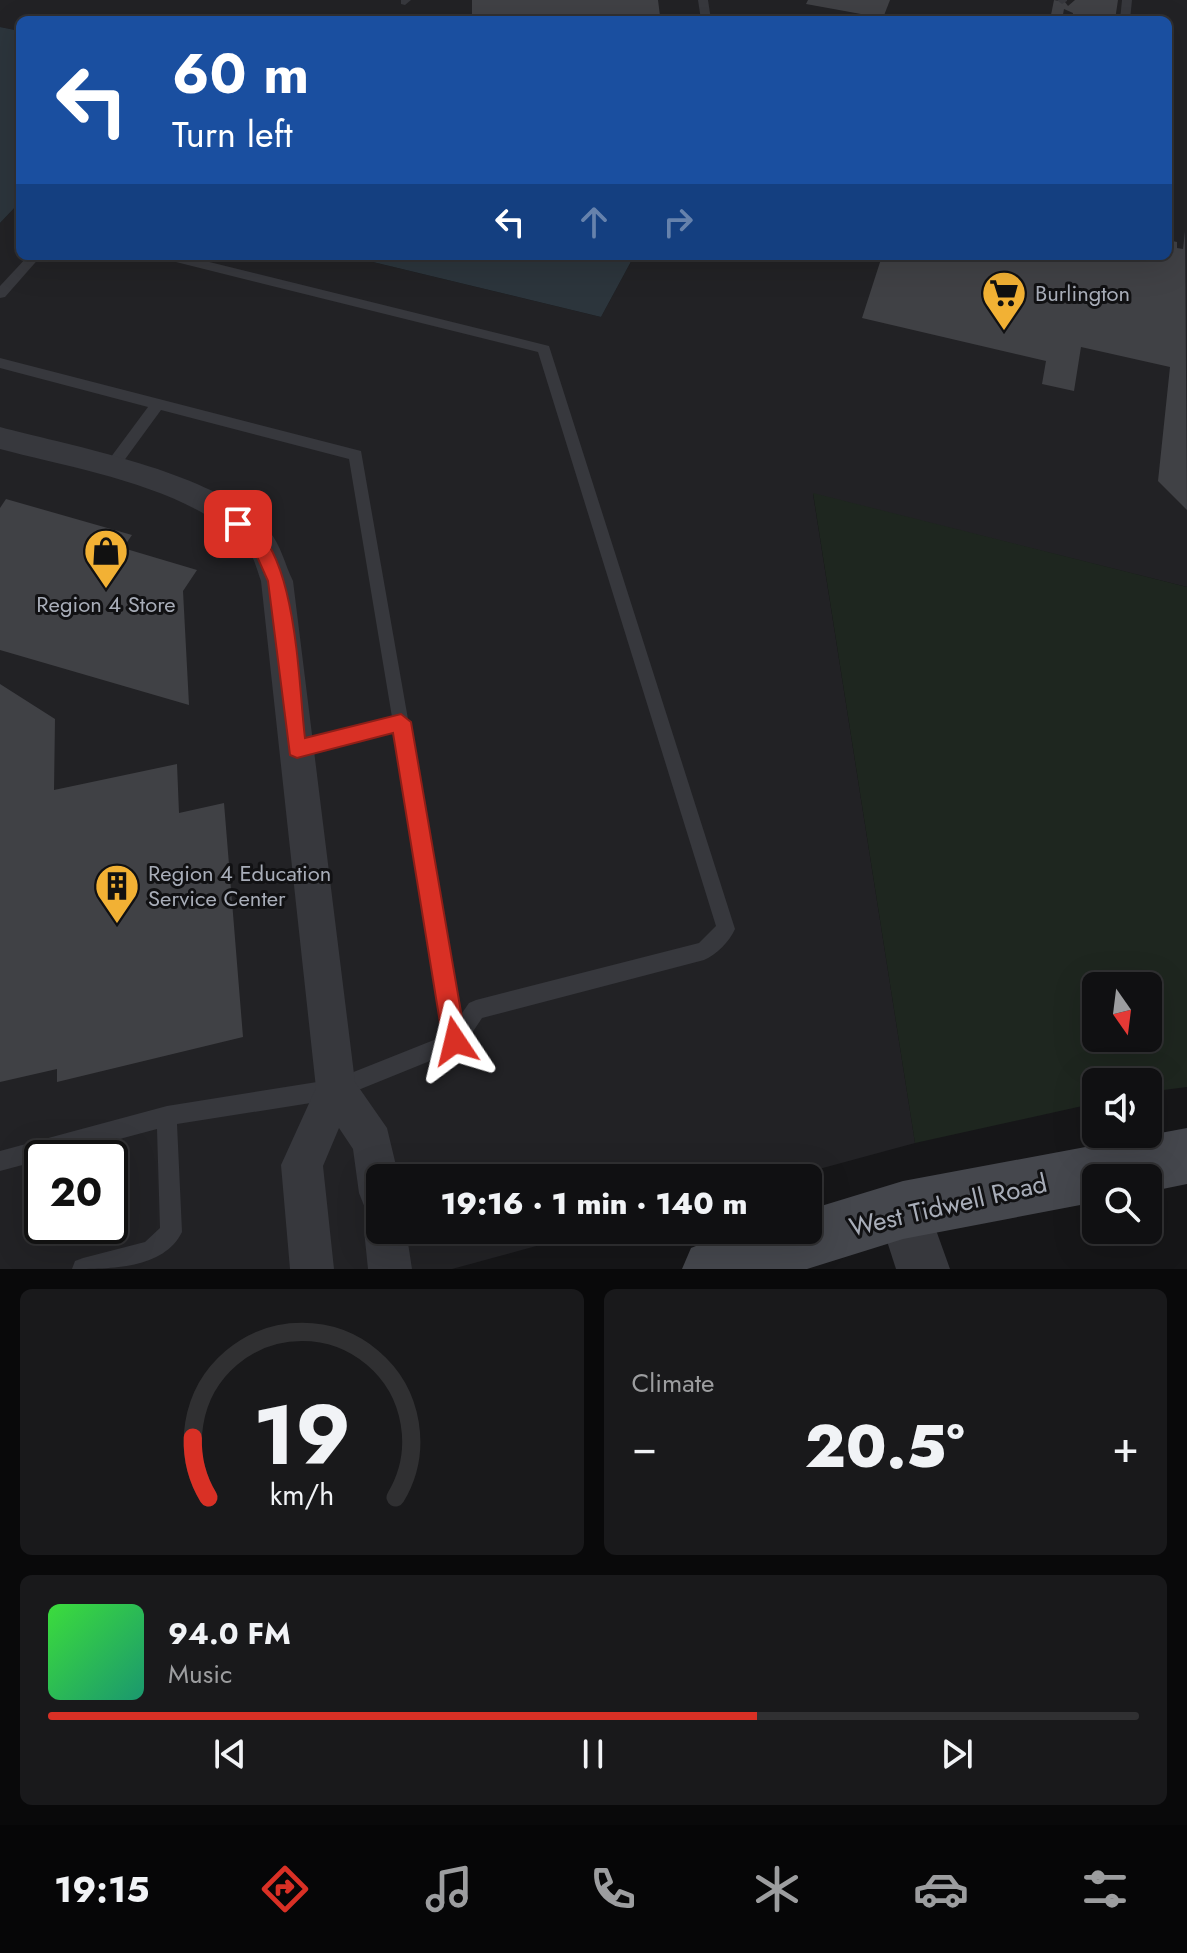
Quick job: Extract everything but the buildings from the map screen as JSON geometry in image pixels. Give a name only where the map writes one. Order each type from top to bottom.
[{"type":"main road","name":"West Tidwell Road","points":[[712,1269],[903,1210],[1187,1156]]},
{"type":"street","points":[[0,438],[177,488],[219,509],[258,538],[277,581],[336,1089],[373,1142],[376,1164]]},
{"type":"street","points":[[312,1269],[302,1165],[336,1089]]},
{"type":"street","points":[[903,1210],[923,1269]]},
{"type":"street","points":[[387,1244],[390,1269]]},
{"type":"lane","points":[[0,294],[31,260]]},
{"type":"lane","points":[[0,1161],[167,1116],[336,1089],[455,1041],[476,1010],[704,951],[726,929],[544,349],[184,260]]},
{"type":"lane","points":[[0,363],[356,455],[455,1041]]},
{"type":"lane","points":[[110,469],[158,404]]},
{"type":"lane","points":[[297,749],[401,722]]},
{"type":"lane","points":[[83,1269],[151,1251],[171,1232],[167,1116]]},
{"type":"shaded area","points":[[0,0],[1187,0],[1187,587],[813,494],[915,1143],[822,1168],[822,1164],[366,1164],[366,1244],[544,1244],[452,1269],[0,1269],[0,223],[16,206],[16,260],[365,260],[601,317],[632,260],[1172,260],[1172,16],[16,16],[16,30],[0,27]]},
{"type":"shaded area","points":[[0,27],[16,30],[16,206],[0,223]]},
{"type":"shaded area","points":[[365,260],[632,260],[601,317]]},
{"type":"shaded area","points":[[813,493],[1187,587],[1187,1087],[1162,1090],[1162,1068],[1082,1068],[1082,1106],[915,1143]]},
{"type":"place","name":"Burlington","points":[[1004,332]]},
{"type":"place","name":"Region 4 Store","points":[[106,590]]},
{"type":"place","name":"Region 4 Education Service Center","points":[[117,925]]},
{"type":"route","points":[[238,524],[258,538],[277,581],[297,749],[401,722],[455,1041]]}]
